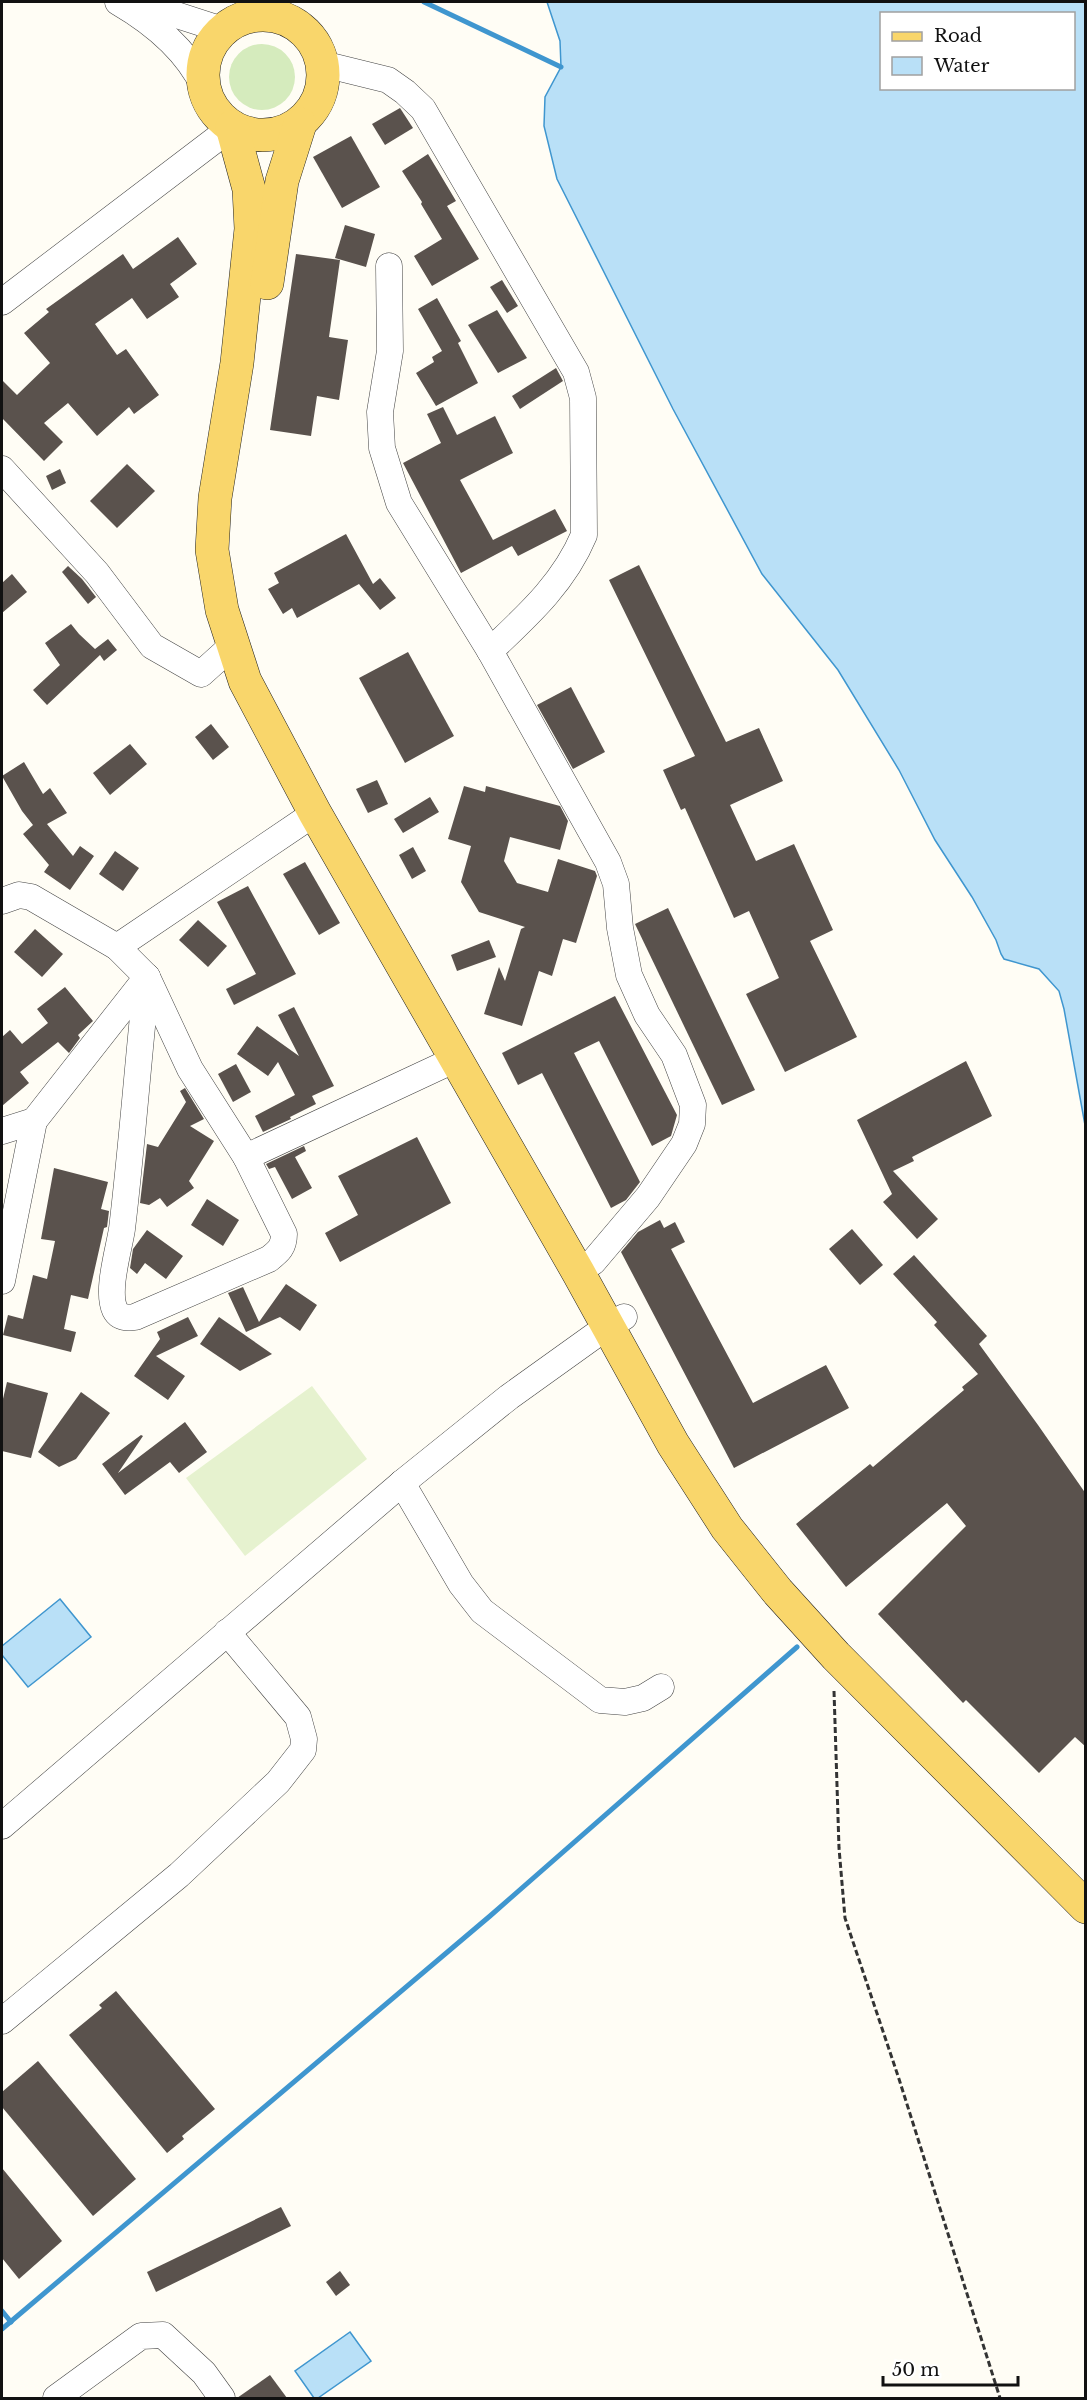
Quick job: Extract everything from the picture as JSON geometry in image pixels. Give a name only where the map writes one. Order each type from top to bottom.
[{"type":"main road","points":[[277,10],[309,36],[318,49],[323,64],[324,81],[320,98],[312,112],[300,124],[278,135],[266,136],[243,132],[219,117],[209,103],[204,87],[203,71],[206,56],[213,41],[233,18],[267,15],[277,10]]},
{"type":"main road","points":[[300,124],[282,181],[236,499],[232,546],[238,602],[262,671],[454,1042]]},
{"type":"main road","points":[[232,127],[249,189],[251,229],[237,363],[215,498],[212,550],[217,589],[232,646],[245,681],[315,813],[454,1042],[616,1321],[734,1507],[783,1570],[840,1630],[1086,1875]]},
{"type":"main road","points":[[616,1321],[673,1444],[727,1528],[778,1592],[836,1656],[1086,1907]]},
{"type":"street","points":[[118,2],[158,29],[182,51],[195,67],[204,87]]},
{"type":"street","points":[[136,2],[233,18]]},
{"type":"street","points":[[323,64],[388,81],[405,92],[423,109],[576,372],[584,398],[584,535],[575,556],[542,602],[490,651]]},
{"type":"street","points":[[2,302],[232,127]]},
{"type":"street","points":[[389,266],[390,351],[380,412],[382,448],[399,503],[490,651],[608,862],[616,884],[620,928],[630,975],[647,1016],[674,1055],[693,1105],[692,1124],[684,1143],[648,1197],[586,1267]]},
{"type":"street","points":[[2,469],[97,573],[152,646],[201,674],[232,646]]},
{"type":"street","points":[[117,947],[315,813]]},
{"type":"street","points":[[2,901],[19,895],[31,897],[117,947],[147,977],[190,1069],[246,1157],[284,1234],[284,1243],[279,1251],[269,1259],[135,1317],[126,1318],[115,1309],[114,1272],[121,1230],[147,977]]},
{"type":"street","points":[[2,1281],[34,1121],[147,977]]},
{"type":"street","points":[[246,1157],[454,1042]]},
{"type":"street","points":[[2,1131],[34,1121]]},
{"type":"street","points":[[2,1826],[402,1483],[509,1397],[616,1321]]},
{"type":"street","points":[[402,1483],[461,1584],[482,1611],[600,1700],[625,1702],[643,1698],[661,1687]]},
{"type":"street","points":[[2,2021],[179,1875],[278,1782],[303,1750],[304,1739],[298,1717],[227,1632]]},
{"type":"street","points":[[56,2398],[141,2336],[164,2335],[204,2373],[222,2398]]},
{"type":"path","points":[[836,1656],[834,1711],[845,1918],[899,2079],[1000,2398]]},
{"type":"green space","points":[[262,44],[275,46],[285,54],[293,64],[295,77],[293,90],[285,100],[275,108],[262,110],[249,108],[239,100],[231,90],[229,77],[231,64],[239,54],[249,46]]},
{"type":"green space","points":[[312,1386],[367,1459],[245,1556],[186,1478]]},
{"type":"water","points":[[547,2],[1085,2],[1085,1125],[1059,991],[1039,969],[1004,959],[972,897],[935,840],[899,770],[838,670],[762,574],[673,409],[557,179],[544,126],[545,97],[561,67],[560,41]]},
{"type":"water","points":[[60,1599],[91,1637],[28,1687],[2,1655],[2,1646]]},
{"type":"water","points":[[350,2332],[371,2361],[318,2398],[314,2398],[295,2371]]},
{"type":"building","points":[[400,108],[413,128],[385,145],[372,124]]},
{"type":"building","points":[[351,136],[380,187],[342,208],[313,157]]},
{"type":"building","points":[[428,154],[456,201],[447,206],[479,259],[432,286],[414,256],[442,239],[402,171]]},
{"type":"building","points":[[345,225],[375,234],[366,267],[335,258]]},
{"type":"building","points":[[178,237],[197,264],[170,284],[179,297],[147,319],[132,298],[95,324],[117,355],[126,349],[159,395],[134,414],[129,407],[97,436],[68,403],[44,423],[63,442],[44,461],[2,418],[2,380],[17,395],[50,363],[24,333],[49,312],[46,309],[123,254],[133,269]]},
{"type":"building","points":[[296,254],[340,260],[329,337],[348,340],[339,400],[317,396],[311,436],[270,430]]},
{"type":"building","points":[[502,280],[518,306],[507,313],[490,287]]},
{"type":"building","points":[[437,298],[461,341],[458,343],[478,383],[436,406],[416,373],[434,362],[432,357],[442,351],[418,309]]},
{"type":"building","points":[[497,310],[527,358],[498,373],[468,325]]},
{"type":"building","points":[[556,368],[563,381],[520,409],[512,396]]},
{"type":"building","points":[[443,407],[457,435],[495,416],[513,453],[460,480],[493,540],[555,509],[567,531],[518,556],[512,546],[461,573],[403,463],[441,443],[427,414]]},
{"type":"building","points":[[127,464],[155,491],[117,528],[90,501]]},
{"type":"building","points":[[60,469],[66,483],[52,490],[46,476]]},
{"type":"building","points":[[346,534],[373,584],[380,578],[396,598],[380,610],[359,584],[297,618],[292,608],[283,614],[268,589],[279,583],[274,573]]},
{"type":"building","points":[[639,565],[726,742],[759,728],[783,781],[730,805],[756,861],[794,844],[833,930],[810,941],[857,1037],[785,1072],[746,994],[779,978],[749,911],[734,918],[685,808],[681,810],[663,770],[695,756],[609,580]]},
{"type":"building","points":[[68,566],[96,597],[88,604],[62,572]]},
{"type":"building","points":[[12,574],[27,592],[2,613],[2,583]]},
{"type":"building","points":[[71,624],[95,649],[108,639],[117,650],[104,661],[100,655],[47,705],[33,690],[60,665],[45,643]]},
{"type":"building","points":[[408,652],[454,736],[405,763],[359,678]]},
{"type":"building","points":[[571,687],[605,752],[573,769],[537,705]]},
{"type":"building","points":[[211,724],[229,747],[213,760],[195,737]]},
{"type":"building","points":[[130,744],[147,764],[110,795],[93,773]]},
{"type":"building","points":[[24,762],[43,794],[50,788],[67,813],[47,824],[73,856],[80,846],[94,856],[70,890],[44,872],[49,865],[23,834],[33,825],[22,811],[2,776]]},
{"type":"building","points":[[377,780],[388,804],[368,813],[356,789]]},
{"type":"building","points":[[464,786],[485,792],[486,786],[560,806],[568,821],[560,850],[510,837],[504,861],[517,883],[548,892],[558,859],[595,871],[597,876],[576,943],[563,939],[552,976],[539,971],[522,1026],[484,1014],[499,967],[505,981],[521,929],[525,927],[479,912],[461,882],[471,846],[448,839]]},
{"type":"building","points":[[430,797],[439,812],[403,833],[394,819]]},
{"type":"building","points":[[413,847],[426,871],[412,879],[399,855]]},
{"type":"building","points":[[115,851],[139,868],[123,891],[99,874]]},
{"type":"building","points":[[305,862],[340,923],[319,935],[283,874]]},
{"type":"building","points":[[248,886],[296,974],[234,1005],[226,989],[256,974],[217,902]]},
{"type":"building","points":[[668,908],[755,1090],[722,1105],[635,924]]},
{"type":"building","points":[[198,920],[227,946],[208,967],[179,940]]},
{"type":"building","points":[[35,929],[63,954],[42,977],[14,952]]},
{"type":"building","points":[[489,940],[496,957],[457,971],[451,955]]},
{"type":"building","points":[[65,987],[93,1021],[78,1035],[80,1038],[69,1053],[58,1042],[20,1072],[29,1083],[2,1106],[2,1037],[10,1030],[22,1044],[48,1023],[37,1009]]},
{"type":"building","points":[[615,996],[677,1115],[671,1136],[652,1146],[599,1041],[574,1053],[640,1182],[626,1200],[611,1208],[542,1073],[518,1085],[502,1053]]},
{"type":"building","points":[[294,1007],[334,1086],[312,1096],[316,1104],[263,1132],[255,1116],[295,1095],[278,1062],[268,1076],[237,1054],[257,1026],[299,1056],[278,1015]]},
{"type":"building","points":[[966,1061],[992,1116],[912,1157],[914,1161],[893,1171],[938,1219],[917,1239],[883,1202],[892,1194],[857,1120]]},
{"type":"building","points":[[236,1064],[251,1092],[233,1102],[218,1074]]},
{"type":"building","points":[[185,1088],[204,1119],[190,1126],[214,1141],[189,1181],[194,1188],[167,1207],[160,1198],[149,1205],[140,1203],[147,1144],[158,1147],[186,1102],[180,1091]]},
{"type":"building","points":[[417,1137],[451,1203],[340,1262],[325,1233],[358,1215],[338,1176]]},
{"type":"building","points":[[304,1146],[306,1151],[295,1157],[312,1188],[292,1199],[275,1167],[269,1169],[266,1164]]},
{"type":"building","points":[[54,1168],[108,1182],[101,1209],[109,1211],[107,1227],[104,1228],[88,1299],[71,1295],[64,1329],[76,1332],[71,1352],[3,1335],[8,1315],[23,1319],[33,1275],[47,1279],[55,1241],[41,1239]]},
{"type":"building","points":[[207,1199],[239,1220],[223,1246],[191,1225]]},
{"type":"building","points":[[660,1220],[664,1228],[675,1222],[685,1242],[671,1249],[753,1403],[826,1365],[849,1408],[734,1468],[621,1252],[638,1232]]},
{"type":"building","points":[[852,1229],[883,1265],[860,1285],[829,1249]]},
{"type":"building","points":[[147,1230],[183,1256],[166,1279],[145,1263],[137,1274],[130,1268],[133,1249]]},
{"type":"building","points":[[914,1255],[987,1336],[979,1344],[1086,1494],[1086,1747],[1075,1737],[1039,1773],[966,1700],[963,1703],[878,1614],[966,1526],[947,1503],[846,1587],[796,1524],[870,1464],[873,1467],[964,1390],[962,1387],[978,1374],[934,1325],[937,1322],[893,1274]]},
{"type":"building","points":[[286,1284],[317,1305],[300,1331],[280,1317],[246,1332],[228,1293],[243,1287],[259,1322]]},
{"type":"building","points":[[188,1317],[198,1336],[156,1356],[185,1376],[168,1400],[134,1376],[160,1339],[157,1332]]},
{"type":"building","points":[[219,1317],[272,1354],[240,1371],[200,1344]]},
{"type":"building","points":[[7,1382],[48,1393],[31,1458],[2,1451],[2,1403]]},
{"type":"building","points":[[81,1392],[110,1413],[76,1459],[59,1467],[38,1452]]},
{"type":"building","points":[[185,1422],[207,1452],[179,1473],[170,1462],[125,1495],[102,1464],[141,1435],[143,1436],[118,1473]]},
{"type":"building","points":[[116,1991],[215,2109],[182,2136],[184,2139],[167,2153],[69,2035],[102,2008],[99,2005]]},
{"type":"building","points":[[38,2061],[136,2179],[93,2216],[2,2107],[2,2092]]},
{"type":"building","points":[[2,2168],[62,2241],[19,2279],[2,2258]]},
{"type":"building","points":[[281,2207],[291,2226],[156,2292],[147,2272]]},
{"type":"building","points":[[340,2271],[350,2285],[336,2296],[326,2282]]},
{"type":"building","points":[[270,2375],[287,2398],[237,2398]]},
{"type":"waterway","points":[[424,2],[561,67]]},
{"type":"waterway","points":[[2,2329],[490,1916],[797,1647]]},
{"type":"waterway","points":[[2,2311],[11,2322]]}]
